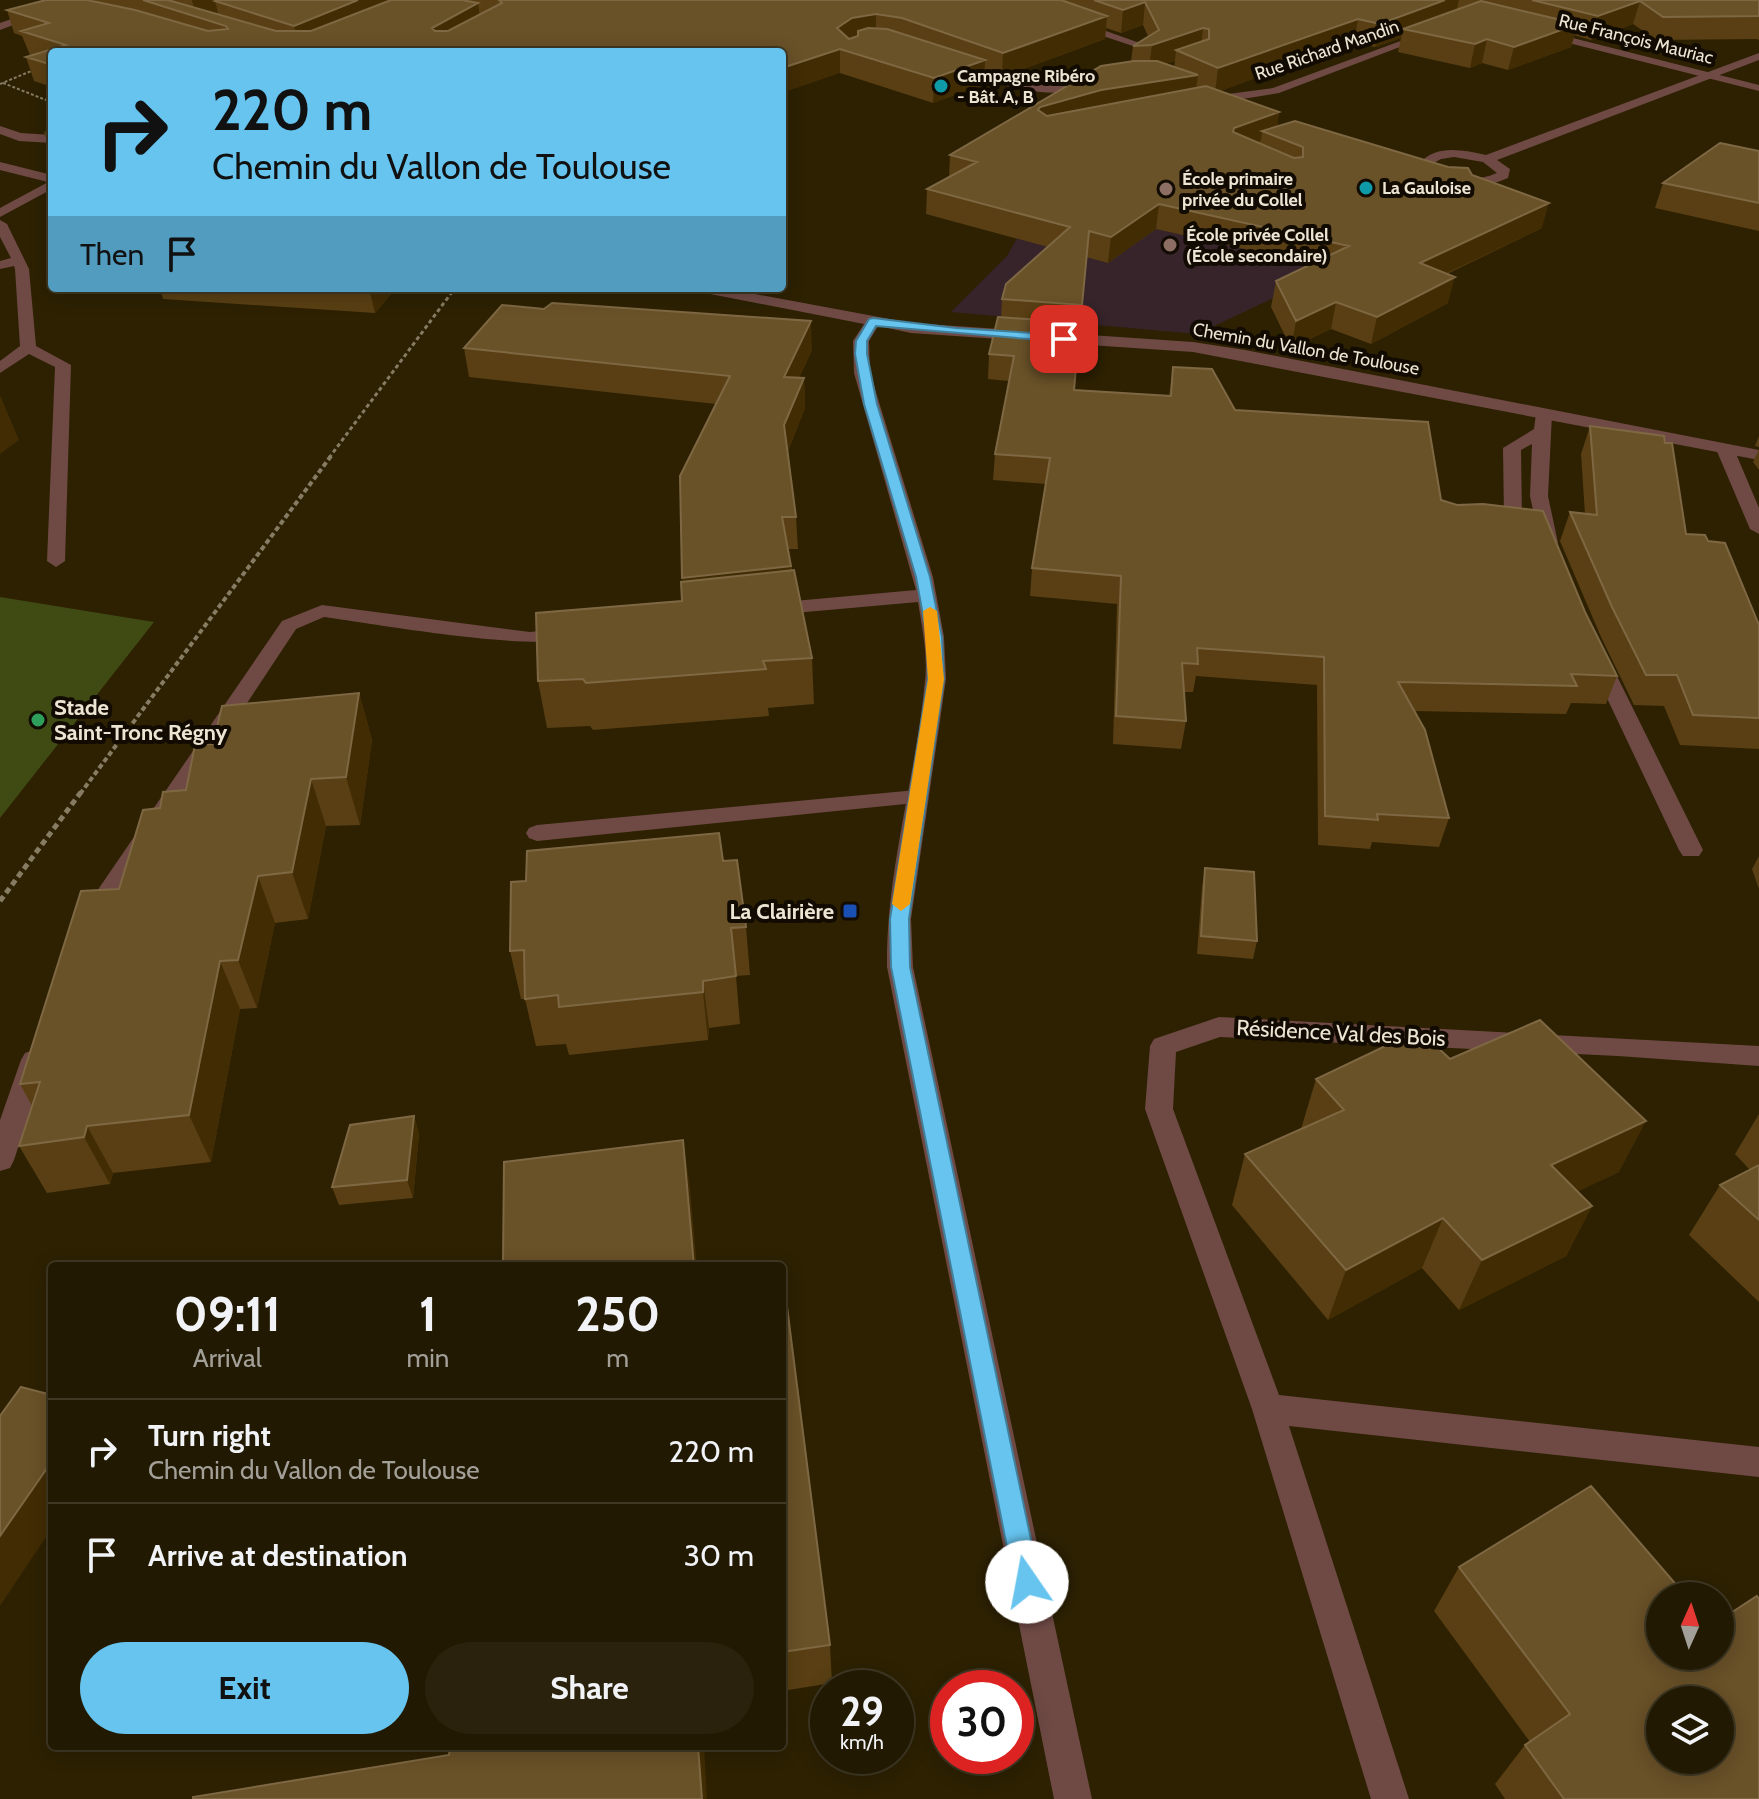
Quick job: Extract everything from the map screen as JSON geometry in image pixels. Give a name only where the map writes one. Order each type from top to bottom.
[{"type":"street","points":[[0,27],[44,13]]},
{"type":"street","points":[[20,19],[40,25]]},
{"type":"street","points":[[1068,21],[1143,46]]},
{"type":"street","name":"Rue François Mauriac","points":[[1522,28],[1759,88]]},
{"type":"street","name":"Rue Richard Mandin","points":[[1198,102],[1275,91],[1442,29]]},
{"type":"street","points":[[1487,159],[1759,56]]},
{"type":"street","points":[[941,61],[1015,87],[1039,90],[1104,79]]},
{"type":"street","points":[[1195,88],[1213,99]]},
{"type":"street","points":[[0,130],[19,137],[48,139]]},
{"type":"street","points":[[1453,154],[1487,159],[1504,169],[1503,175],[1490,181],[1460,181],[1435,175],[1421,159],[1453,154]]},
{"type":"street","points":[[0,166],[48,180]]},
{"type":"street","points":[[1460,181],[1485,195]]},
{"type":"street","points":[[0,213],[48,183]]},
{"type":"street","points":[[0,224],[22,269],[28,348]]},
{"type":"street","points":[[0,265],[19,260]]},
{"type":"street","name":"Chemin du Vallon de Toulouse","points":[[720,292],[873,322],[956,332],[1193,347],[1544,422],[1759,455]]},
{"type":"street","points":[[873,322],[861,341],[862,373],[927,595],[934,637],[936,679],[899,919],[900,967],[1073,1799]]},
{"type":"street","points":[[0,368],[28,348]]},
{"type":"street","points":[[28,348],[63,365],[56,561]]},
{"type":"street","points":[[1475,523],[1513,522],[1512,448],[1544,422]]},
{"type":"street","points":[[1544,422],[1538,473],[1544,531],[1555,558]]},
{"type":"street","points":[[1725,449],[1759,529]]},
{"type":"street","points":[[752,612],[927,595]]},
{"type":"street","points":[[80,936],[289,625],[322,611],[530,638],[594,631]]},
{"type":"street","points":[[1588,638],[1691,850]]},
{"type":"street","points":[[537,833],[917,797]]},
{"type":"street","name":"Résidence Val des Bois","points":[[1390,1799],[1268,1409],[1159,1109],[1163,1046],[1219,1027],[1618,1046],[1759,1056]]},
{"type":"street","points":[[0,1160],[41,1039]]},
{"type":"street","points":[[1268,1409],[1759,1462]]},
{"type":"path","points":[[1,83],[28,71],[44,68]]},
{"type":"path","points":[[1,83],[48,101]]},
{"type":"path","points":[[0,901],[452,292]]},
{"type":"shaded area","name":"École privée Collel (École secondaire)","points":[[1093,188],[1350,262],[1197,334],[951,312],[1007,256],[1020,233]]},
{"type":"green space","name":"Stade Saint-Tronc Régny","points":[[0,597],[154,622],[0,818]]},
{"type":"building","points":[[46,0],[87,0],[208,31],[228,29],[143,0],[168,0],[276,31],[311,31],[391,0],[462,0],[478,3],[432,28],[435,31],[448,31],[502,3],[499,0],[1061,0],[1107,16],[1003,53],[902,18],[876,14],[852,18],[837,28],[849,39],[858,36],[858,31],[868,28],[887,29],[985,60],[934,78],[840,49],[786,67],[786,48],[56,48],[66,45],[21,31],[49,23],[7,10]]},
{"type":"building","points":[[358,0],[294,26],[215,1]]},
{"type":"building","points":[[1094,0],[1445,0],[1380,24],[1358,19],[1218,68],[1176,50],[1209,39],[1209,29],[1203,28],[1152,45],[1133,46],[1159,30],[1145,2],[1123,10]]},
{"type":"building","points":[[1532,0],[1759,0],[1759,16],[1663,17],[1640,1],[1598,16]]},
{"type":"building","points":[[1481,1],[1578,24],[1514,47],[1487,39],[1475,44],[1403,29]]},
{"type":"building","points":[[48,50],[48,64],[26,57]]},
{"type":"building","points":[[1157,61],[1198,75],[1101,90],[1038,110],[1047,116],[1206,86],[1279,112],[1234,128],[1233,132],[1294,158],[1303,157],[1303,147],[1262,131],[1295,121],[1448,167],[1468,168],[1472,175],[1549,203],[1420,263],[1455,277],[1377,317],[1336,302],[1296,321],[1276,281],[1349,246],[1159,204],[1111,237],[1089,231],[1082,305],[1002,299],[1006,284],[1070,227],[927,189],[977,162],[950,155],[1101,66]]},
{"type":"building","points":[[1720,143],[1759,151],[1759,203],[1663,183]]},
{"type":"building","points":[[552,303],[811,321],[784,377],[804,378],[784,425],[796,517],[782,517],[791,566],[682,578],[680,476],[730,376],[464,348],[502,305],[544,309]]},
{"type":"building","points":[[998,317],[1080,323],[1074,390],[1171,396],[1173,367],[1212,369],[1235,410],[1428,422],[1441,500],[1457,505],[1483,504],[1543,511],[1585,612],[1617,676],[1571,674],[1577,686],[1398,682],[1425,730],[1449,818],[1377,814],[1378,820],[1325,816],[1324,657],[1197,648],[1198,664],[1182,663],[1186,721],[1116,716],[1121,576],[1032,568],[1050,458],[995,454],[1014,356],[989,354]]},
{"type":"building","points":[[1590,426],[1664,436],[1665,443],[1672,443],[1686,534],[1705,535],[1708,541],[1725,543],[1759,625],[1759,718],[1693,715],[1677,675],[1646,675],[1570,512],[1597,515]]},
{"type":"building","points":[[794,570],[812,658],[763,661],[766,669],[586,683],[583,679],[538,681],[536,613],[682,601],[681,582]]},
{"type":"building","points":[[359,693],[346,777],[311,779],[292,872],[258,876],[238,960],[220,961],[189,1115],[87,1126],[84,1137],[19,1146],[40,1082],[20,1084],[81,891],[119,889],[143,810],[160,808],[163,792],[186,790],[195,745],[213,744],[222,706]]},
{"type":"building","points":[[719,833],[723,861],[737,860],[746,927],[731,928],[736,976],[703,981],[703,992],[559,1007],[558,995],[525,999],[524,950],[510,951],[511,882],[526,881],[527,851]]},
{"type":"building","points":[[1205,868],[1254,872],[1257,941],[1201,936]]},
{"type":"building","points":[[1540,1020],[1646,1121],[1551,1165],[1592,1206],[1482,1260],[1443,1218],[1346,1270],[1245,1154],[1344,1110],[1316,1079],[1419,1030],[1450,1059]]},
{"type":"building","points":[[414,1116],[407,1180],[332,1187],[350,1125]]},
{"type":"building","points":[[683,1140],[694,1262],[503,1262],[504,1162]]},
{"type":"building","points":[[1759,1165],[1759,1220],[1720,1185]]},
{"type":"building","points":[[786,1299],[830,1645],[786,1651]]},
{"type":"building","points":[[21,1387],[48,1394],[48,1467],[0,1536],[0,1416]]},
{"type":"building","points":[[1591,1486],[1674,1582],[1646,1582],[1646,1670],[1734,1670],[1734,1611],[1757,1596],[1759,1599],[1759,1799],[1564,1799],[1525,1745],[1570,1714],[1459,1567]]},
{"type":"building","points":[[450,1750],[698,1750],[702,1799],[193,1799],[193,1797],[449,1755]]},
{"type":"slow traffic","points":[[901,904],[936,679],[930,611]]},
{"type":"place","name":"Campagne Ribéro - Bât. A, B","points":[[941,86]]},
{"type":"place","name":"La Gauloise","points":[[1366,188]]},
{"type":"place","name":"École primaire privée du Collel","points":[[1166,189]]},
{"type":"place","name":"École privée Collel (École secondaire)","points":[[1170,245]]},
{"type":"place","name":"Stade Saint-Tronc Régny","points":[[38,720]]},
{"type":"place","name":"La Clairière","points":[[850,911]]},
{"type":"route","points":[[1027,1582],[900,967],[899,919],[936,679],[934,637],[923,577],[862,373],[861,341],[873,322],[911,328],[1064,339]]}]
